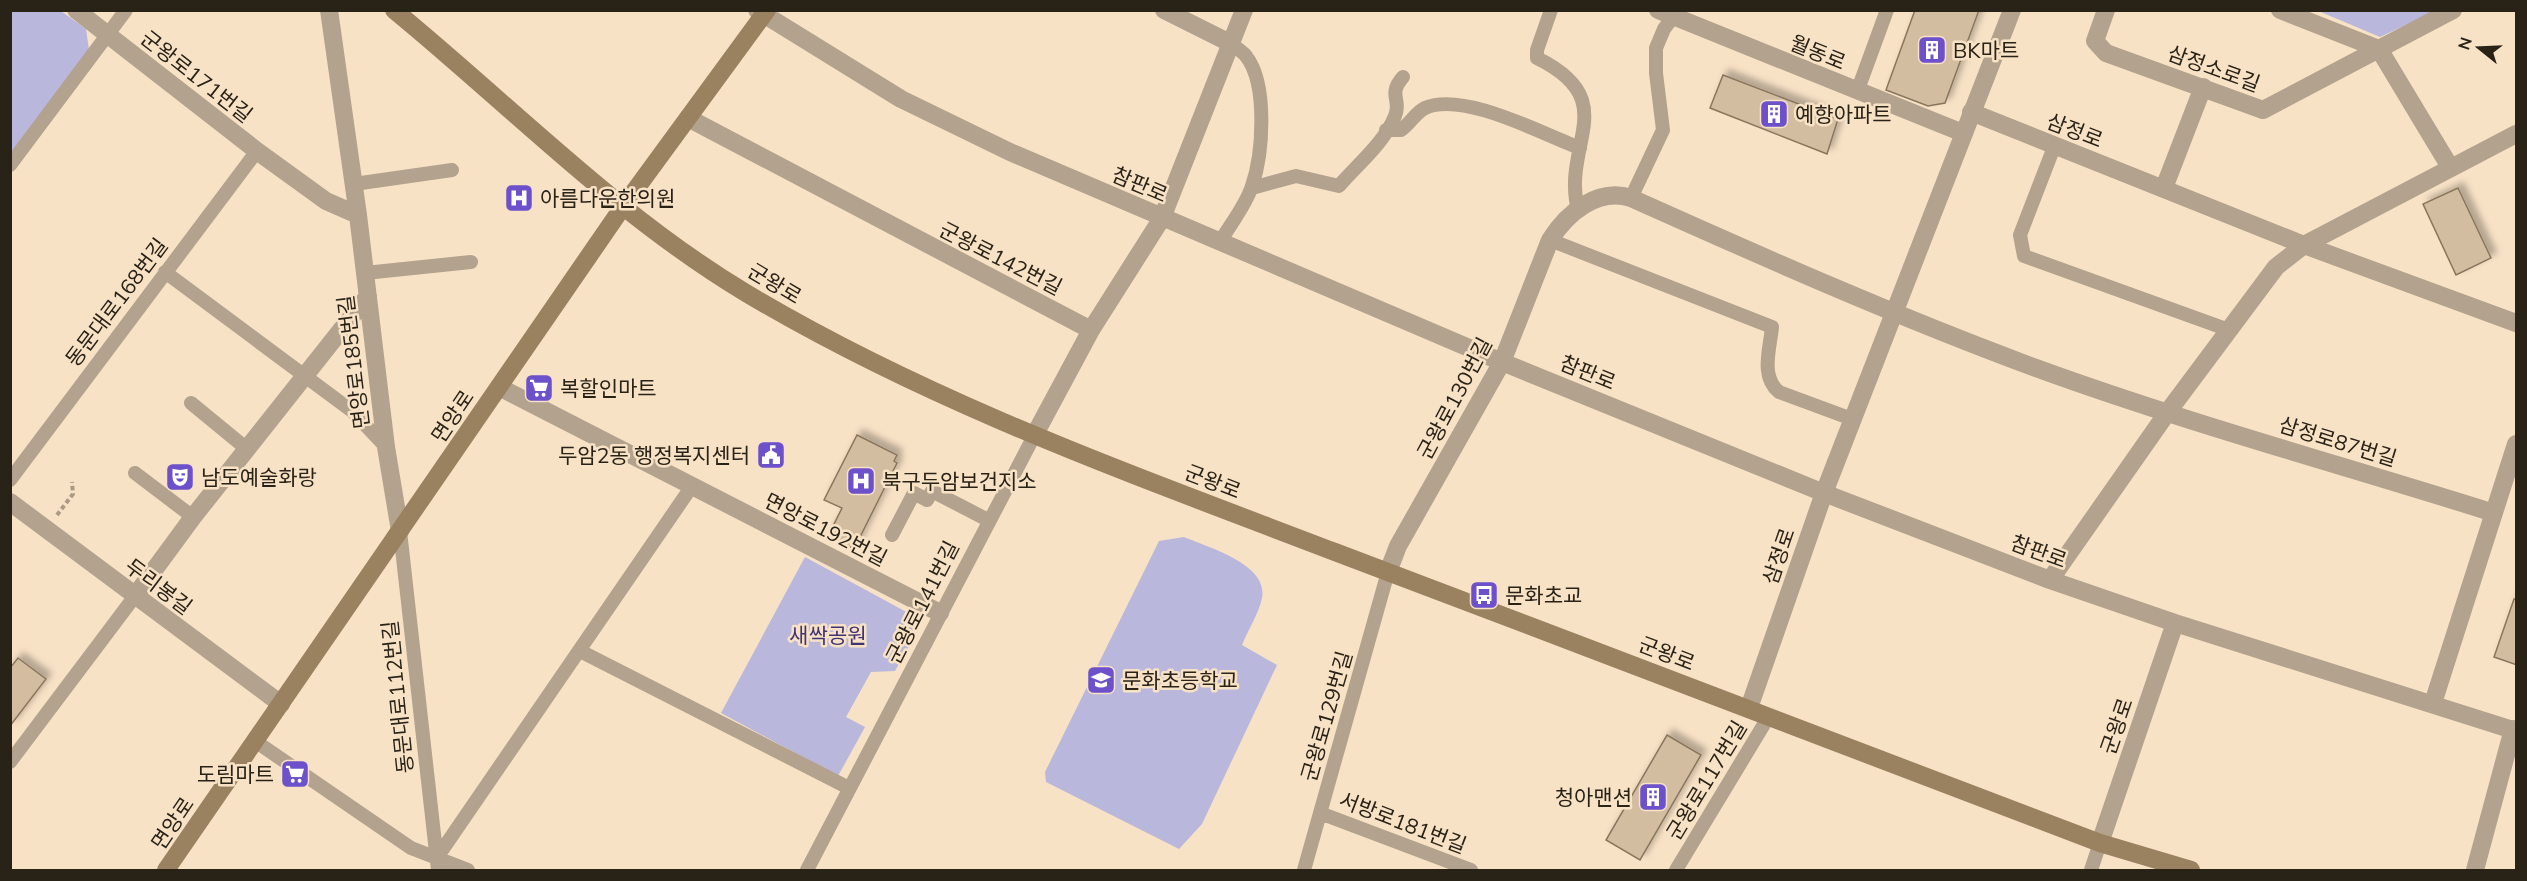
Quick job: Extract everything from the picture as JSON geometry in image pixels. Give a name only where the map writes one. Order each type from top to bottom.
[{"type":"main road","name":"군왕로","points":[[394,10],[622,208],[741,290],[858,356],[1034,436],[2100,843],[2191,870]]},
{"type":"main road","name":"면앙로","points":[[166,870],[622,208],[763,12]]},
{"type":"street","name":"군왕로171번길","points":[[76,10],[257,151]]},
{"type":"street","name":"면앙로185번길","points":[[329,10],[354,184],[386,447],[400,531]]},
{"type":"street","points":[[1164,10],[1232,44]]},
{"type":"street","points":[[1034,436],[1091,330],[1162,218],[1244,10]]},
{"type":"street","name":"삼정로","points":[[1749,708],[1852,419],[2012,10]]},
{"type":"street","name":"삼정소로길","points":[[2106,10],[2095,41],[2106,53],[2263,110],[2453,10]]},
{"type":"street","points":[[2280,10],[2379,49],[2451,167]]},
{"type":"street","name":"참판로","points":[[763,12],[901,99],[948,124],[1162,218],[1502,362],[1824,494],[2050,580],[2175,623],[2515,730]]},
{"type":"street","name":"월동로","points":[[1670,12],[1857,92],[1963,133]]},
{"type":"street","points":[[2203,87],[2164,188],[2304,245],[2517,323]]},
{"type":"street","name":"삼정로","points":[[1971,112],[2054,147],[2164,188]]},
{"type":"street","name":"군왕로142번길","points":[[688,118],[889,226],[1091,330]]},
{"type":"street","points":[[2050,580],[2168,413],[2276,267],[2304,245],[2517,134]]},
{"type":"street","points":[[257,151],[326,201],[358,215]]},
{"type":"street","name":"군왕로130번길","points":[[1388,572],[1398,546],[1502,362],[1550,240],[1559,225],[1578,210],[1607,195],[1631,198]]},
{"type":"street","points":[[1631,198],[1892,314]]},
{"type":"street","points":[[135,596],[193,517],[368,296]]},
{"type":"street","name":"삼정로87번길","points":[[1892,314],[2038,369],[2168,413],[2494,513]]},
{"type":"street","name":"면앙로192번길","points":[[499,387],[940,613]]},
{"type":"street","points":[[2433,703],[2517,444]]},
{"type":"street","name":"두리봉길","points":[[10,502],[281,704]]},
{"type":"street","name":"군왕로","points":[[2100,843],[2175,623]]},
{"type":"street","points":[[2475,870],[2515,730]]},
{"type":"lane","name":"군왕로171번길","points":[[10,165],[126,10]]},
{"type":"lane","points":[[1551,10],[1537,50],[1538,58],[1574,82],[1585,106],[1580,148],[1573,179],[1578,210]]},
{"type":"lane","points":[[1857,92],[1887,10]]},
{"type":"lane","points":[[1631,198],[1663,130],[1654,57],[1658,38],[1670,12]]},
{"type":"lane","points":[[1220,242],[1252,188],[1260,150],[1261,120],[1256,81],[1247,56],[1232,44]]},
{"type":"lane","points":[[1252,188],[1296,176],[1339,186],[1395,117],[1397,109],[1393,95],[1396,85],[1403,77]]},
{"type":"lane","points":[[1386,130],[1401,130],[1422,109],[1450,103],[1494,115],[1580,148]]},
{"type":"lane","points":[[2054,147],[2019,235],[2024,256],[2229,330]]},
{"type":"lane","name":"동문대로168번길","points":[[10,480],[257,151]]},
{"type":"lane","points":[[354,184],[452,170]]},
{"type":"lane","points":[[1550,240],[1772,327],[1767,373],[1770,384],[1779,392],[1852,419]]},
{"type":"lane","name":"면앙로185번길","points":[[365,273],[471,262]]},
{"type":"lane","name":"면앙로185번길","points":[[165,272],[352,411],[386,447]]},
{"type":"lane","points":[[191,403],[247,449]]},
{"type":"lane","name":"군왕로141번길","points":[[807,870],[988,520],[1034,436]]},
{"type":"lane","points":[[135,473],[193,517]]},
{"type":"lane","points":[[437,865],[692,486]]},
{"type":"lane","points":[[892,535],[914,493],[927,500],[932,491],[988,520]]},
{"type":"lane","name":"동문대로112번길","points":[[400,531],[437,865]]},
{"type":"lane","name":"군왕로129번길","points":[[1304,870],[1388,572]]},
{"type":"lane","points":[[10,762],[135,596]]},
{"type":"lane","points":[[580,651],[849,788]]},
{"type":"lane","name":"군왕로117번길","points":[[1682,869],[1769,716]]},
{"type":"lane","points":[[255,741],[437,865],[468,870]]},
{"type":"lane","name":"서방로181번길","points":[[1320,813],[1466,869]]},
{"type":"lane","points":[[2091,870],[2100,843]]},
{"type":"path","points":[[46,530],[73,494],[72,482]]},
{"type":"green space","points":[[2316,10],[2435,11],[2380,37]]},
{"type":"green space","points":[[10,11],[61,11],[86,29],[89,50],[12,153]]},
{"type":"green space","points":[[1184,537],[1234,558],[1256,576],[1262,586],[1261,604],[1242,645],[1277,665],[1202,824],[1179,849],[1046,782],[1045,772],[1159,541]]},
{"type":"green space","name":"새싹공원","points":[[805,557],[923,621],[895,671],[871,672],[846,717],[865,727],[838,776],[721,713]]},
{"type":"building","name":"BK마트","points":[[1915,10],[1979,10],[1945,103],[1928,106],[1886,90]]},
{"type":"building","name":"예향아파트","points":[[1723,75],[1838,119],[1827,154],[1710,108]]},
{"type":"building","points":[[2458,188],[2491,258],[2456,275],[2423,204]]},
{"type":"building","name":"북구두암보건지소","points":[[857,435],[897,455],[894,461],[897,463],[854,549],[828,536],[842,508],[824,500]]},
{"type":"building","points":[[2514,599],[2517,599],[2517,665],[2494,657]]},
{"type":"building","points":[[18,658],[46,679],[10,726],[10,668]]},
{"type":"building","name":"청아맨션","points":[[1667,735],[1701,755],[1640,860],[1606,840]]},
{"type":"place","name":"BK마트","points":[[1932,50]]},
{"type":"place","name":"예향아파트","points":[[1774,114]]},
{"type":"place","name":"아름다운한의원","points":[[519,198]]},
{"type":"place","name":"복할인마트","points":[[539,388]]},
{"type":"place","name":"두암2동 행정복지센터","points":[[771,455]]},
{"type":"place","name":"남도예술화랑","points":[[180,477]]},
{"type":"place","name":"북구두암보건지소","points":[[861,481]]},
{"type":"place","name":"문화초교","points":[[1484,595]]},
{"type":"place","name":"문화초등학교","points":[[1101,680]]},
{"type":"place","name":"도림마트","points":[[295,774]]},
{"type":"place","name":"청아맨션","points":[[1653,797]]}]
